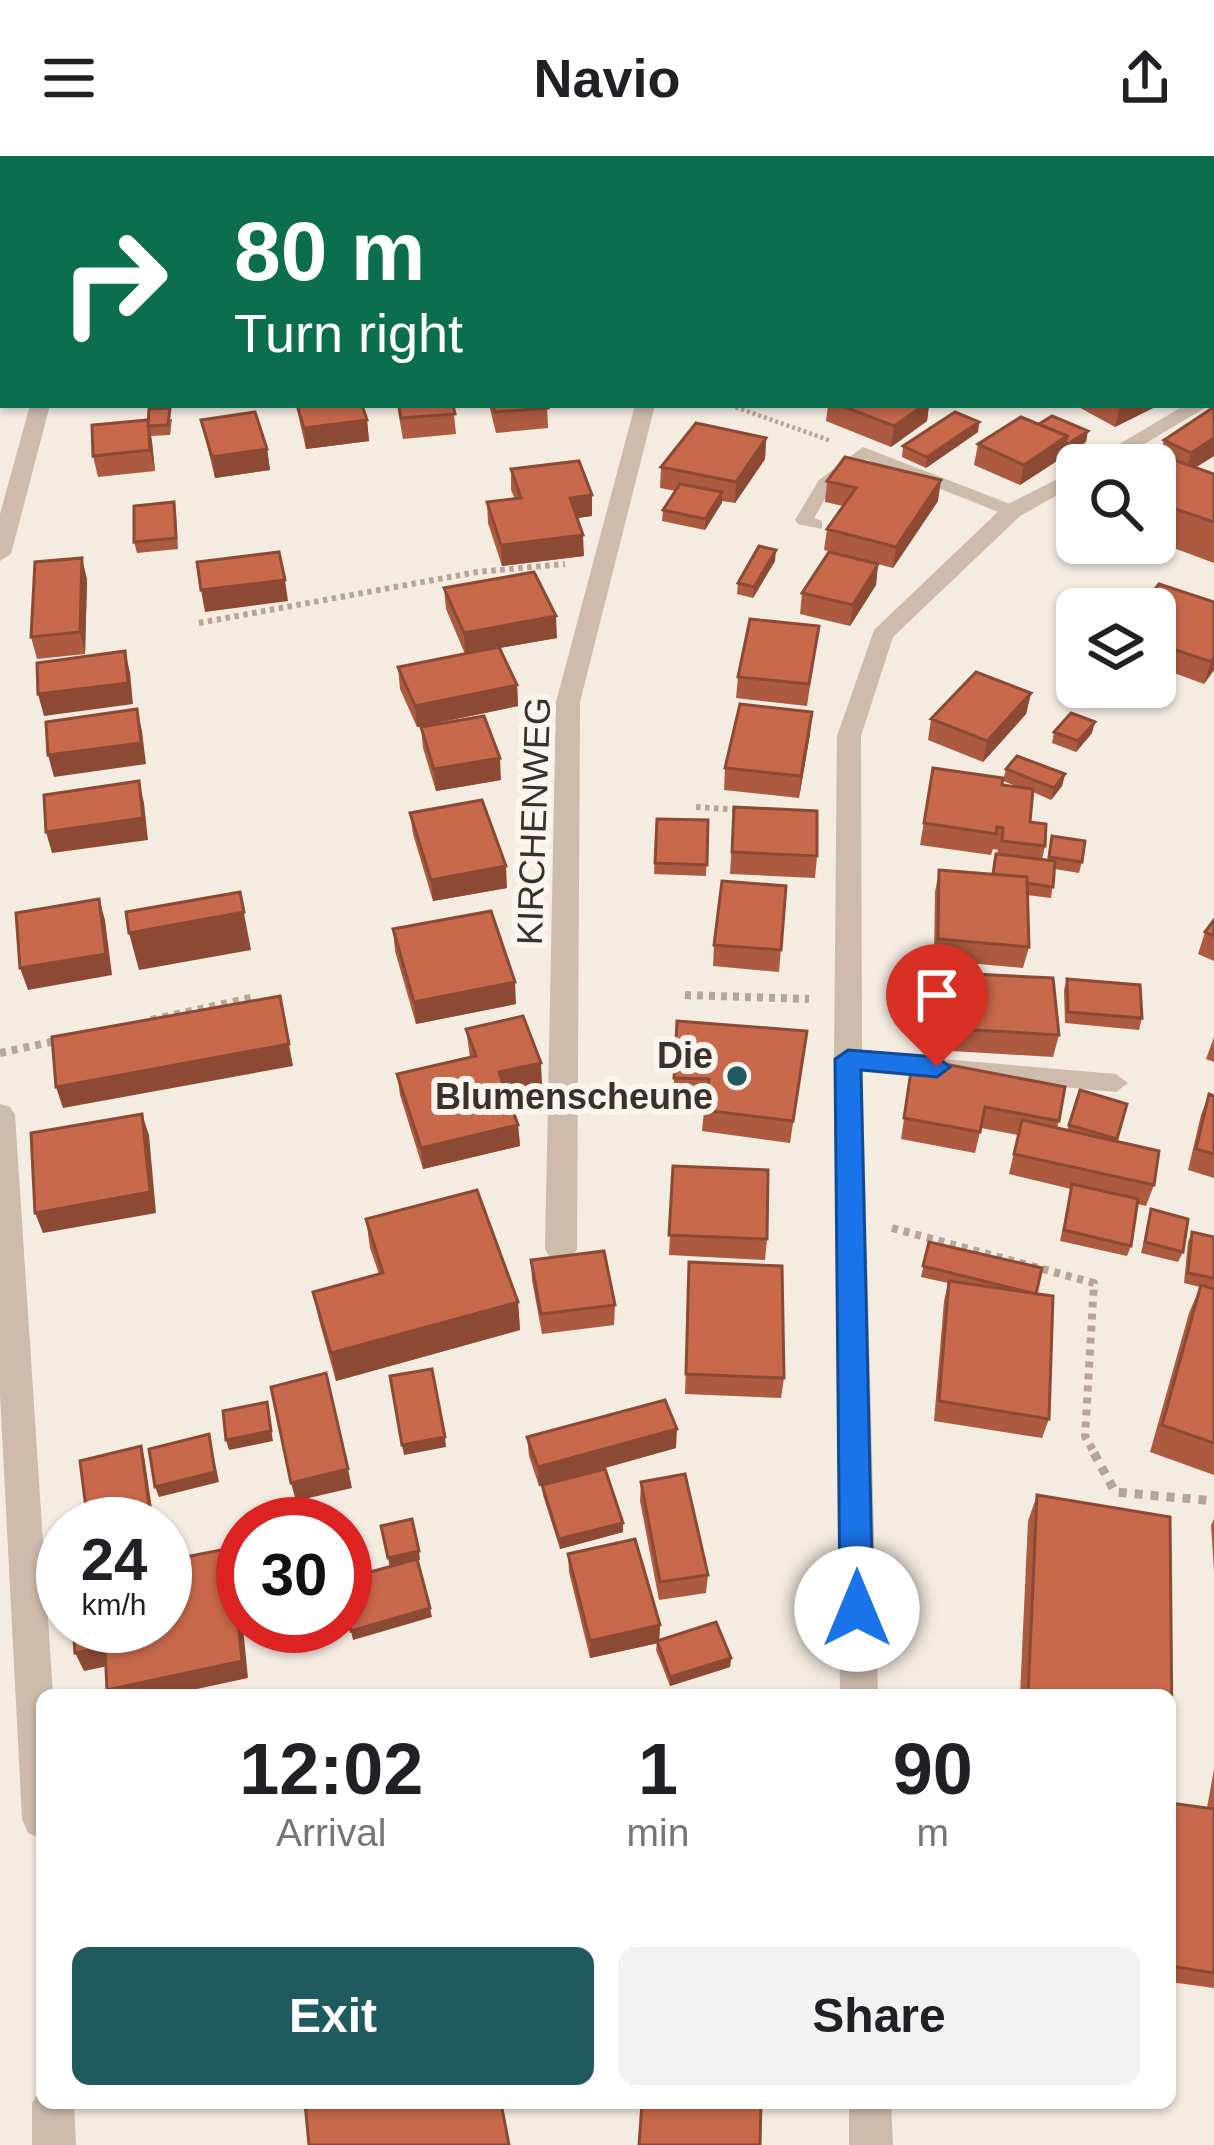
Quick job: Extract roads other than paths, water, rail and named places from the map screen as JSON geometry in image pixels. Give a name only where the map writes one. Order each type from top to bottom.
[{"type":"street","points":[[0,554],[39,408]]},
{"type":"street","name":"KIRCHENWEG","points":[[561,1249],[568,702],[644,408]]},
{"type":"street","points":[[1131,444],[1195,408]]},
{"type":"street","points":[[859,1689],[848,1059],[849,736],[882,635],[1012,511],[1056,487]]},
{"type":"street","points":[[0,1115],[36,1718]]},
{"type":"street","points":[[52,2109],[54,2145]]},
{"type":"street","points":[[870,2109],[871,2145]]},
{"type":"lane","points":[[816,525],[804,520],[825,484],[863,452],[1012,511]]},
{"type":"lane","points":[[848,1059],[1116,1083]]},
{"type":"place","name":"Die Blumenscheune","points":[[737,1076]]}]
